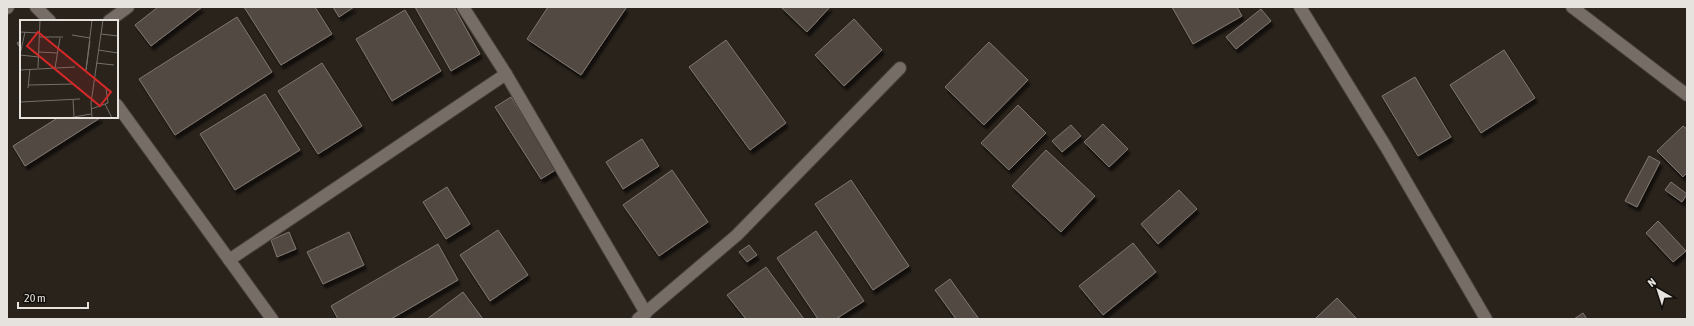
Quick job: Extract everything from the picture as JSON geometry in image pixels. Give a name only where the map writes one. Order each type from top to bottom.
[{"type":"street","points":[[36,7],[49,20]]},
{"type":"street","points":[[110,20],[128,7]]},
{"type":"street","points":[[463,7],[506,74],[642,316],[737,235],[900,68]]},
{"type":"street","points":[[1300,7],[1386,147],[1486,319]]},
{"type":"street","points":[[1572,7],[1687,95]]},
{"type":"street","points":[[229,260],[506,74]]},
{"type":"street","points":[[118,106],[272,319]]},
{"type":"building","points":[[158,7],[202,7],[151,46],[135,25]]},
{"type":"building","points":[[244,7],[315,7],[332,34],[281,65]]},
{"type":"building","points":[[333,7],[354,7],[339,17]]},
{"type":"building","points":[[415,7],[454,7],[480,54],[451,71]]},
{"type":"building","points":[[548,7],[626,8],[581,75],[527,39]]},
{"type":"building","points":[[781,7],[830,7],[807,32]]},
{"type":"building","points":[[1172,7],[1237,7],[1242,16],[1193,44]]},
{"type":"building","points":[[1261,9],[1271,21],[1236,49],[1226,37]]},
{"type":"building","points":[[405,10],[441,71],[392,101],[356,39]]},
{"type":"building","points":[[237,17],[272,72],[175,135],[139,79]]},
{"type":"building","points":[[854,19],[882,50],[844,86],[815,55]]},
{"type":"building","points":[[726,40],[786,123],[750,150],[689,67]]},
{"type":"building","points":[[989,42],[1028,80],[984,125],[945,87]]},
{"type":"building","points":[[1504,50],[1535,98],[1481,133],[1450,85]]},
{"type":"building","points":[[322,63],[362,126],[318,154],[278,91]]},
{"type":"building","points":[[1415,77],[1451,137],[1418,156],[1382,96]]},
{"type":"building","points":[[265,94],[300,150],[235,190],[200,134]]},
{"type":"building","points":[[511,97],[557,169],[541,179],[495,107]]},
{"type":"building","points":[[1018,105],[1046,133],[1009,170],[981,143]]},
{"type":"building","points":[[57,118],[100,118],[25,166],[13,146]]},
{"type":"building","points":[[1103,124],[1128,149],[1109,167],[1084,142]]},
{"type":"building","points":[[1071,125],[1081,136],[1062,152],[1052,141]]},
{"type":"building","points":[[1683,126],[1687,129],[1687,173],[1683,177],[1657,151]]},
{"type":"building","points":[[642,139],[659,166],[623,189],[606,162]]},
{"type":"building","points":[[1046,150],[1095,196],[1061,232],[1012,186]]},
{"type":"building","points":[[1649,156],[1660,162],[1637,207],[1625,201]]},
{"type":"building","points":[[672,170],[708,222],[659,256],[623,205]]},
{"type":"building","points":[[851,180],[909,266],[873,290],[815,204]]},
{"type":"building","points":[[1671,182],[1687,194],[1682,202],[1665,190]]},
{"type":"building","points":[[447,187],[470,224],[446,239],[423,202]]},
{"type":"building","points":[[1179,190],[1197,209],[1158,244],[1141,224]]},
{"type":"building","points":[[1658,221],[1686,251],[1673,262],[1646,233]]},
{"type":"building","points":[[498,230],[528,275],[490,301],[460,255]]},
{"type":"building","points":[[816,231],[864,301],[836,319],[818,319],[777,258]]},
{"type":"building","points":[[289,232],[296,249],[277,257],[271,240]]},
{"type":"building","points":[[349,232],[364,265],[323,284],[307,252]]},
{"type":"building","points":[[1133,243],[1156,272],[1103,315],[1079,286]]},
{"type":"building","points":[[438,244],[458,280],[391,319],[338,319],[331,306]]},
{"type":"building","points":[[749,245],[757,255],[747,262],[739,252]]},
{"type":"building","points":[[766,267],[804,319],[746,319],[727,295]]},
{"type":"building","points":[[950,279],[979,319],[956,319],[935,290]]},
{"type":"building","points":[[463,292],[483,319],[427,319]]},
{"type":"building","points":[[1337,298],[1357,319],[1315,319]]},
{"type":"building","points":[[1583,313],[1587,319],[1574,319]]}]
